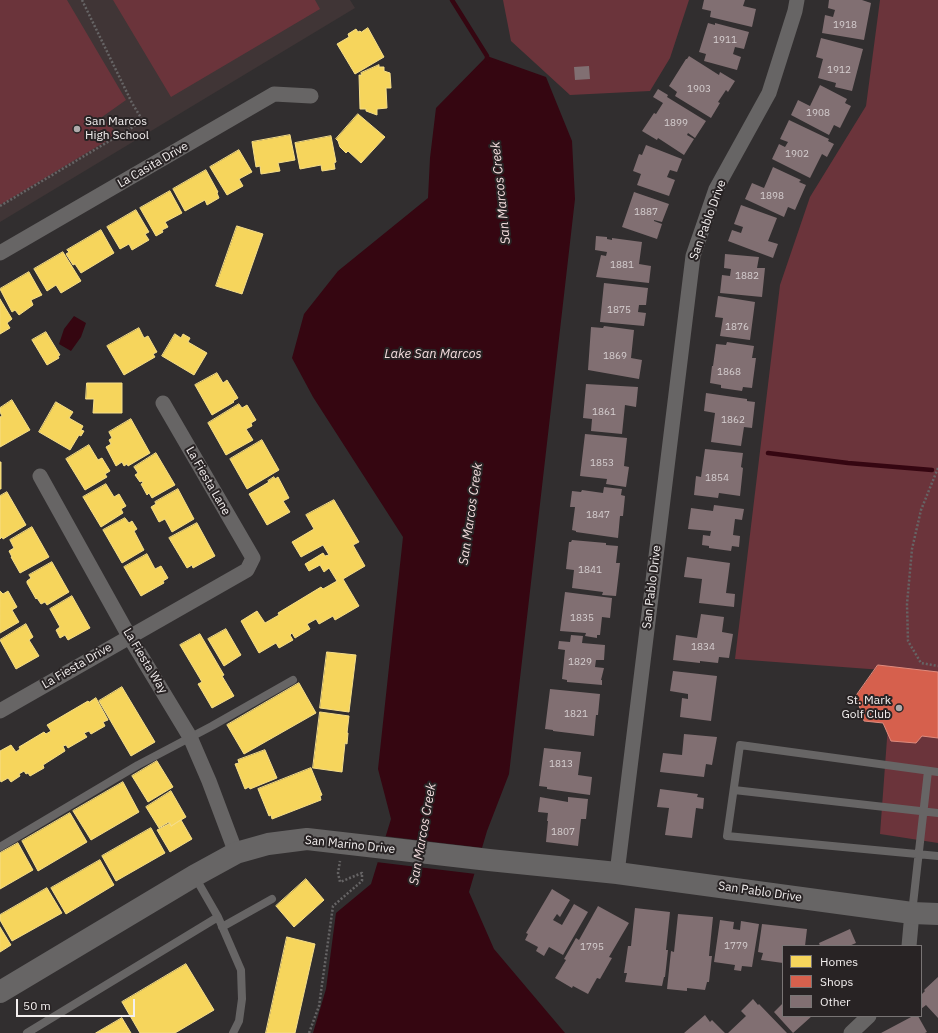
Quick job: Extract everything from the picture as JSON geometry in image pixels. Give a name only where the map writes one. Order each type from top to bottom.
[{"type":"street","name":"San Pablo Drive","points":[[797,0],[795,11],[769,94],[716,189],[693,256],[617,872],[912,913],[938,914]]},
{"type":"street","name":"La Casita Drive","points":[[0,253],[274,94],[312,96]]},
{"type":"street","name":"La Fiesta Lane","points":[[163,403],[253,558]]},
{"type":"street","name":"La Fiesta Way","points":[[40,476],[129,636],[190,737],[209,781],[236,853]]},
{"type":"street","name":"La Fiesta Drive","points":[[1,707],[247,570],[253,558]]},
{"type":"street","name":"San Marino Drive","points":[[0,992],[194,876],[236,853],[268,844],[307,839],[489,860],[617,872]]},
{"type":"street","points":[[909,945],[912,913]]},
{"type":"street","points":[[851,1033],[868,1017]]},
{"type":"lane","points":[[0,847],[138,765],[293,680]]},
{"type":"lane","points":[[938,772],[740,745],[727,836],[938,856]]},
{"type":"lane","points":[[912,913],[928,770]]},
{"type":"lane","points":[[734,790],[923,810],[938,813]]},
{"type":"lane","points":[[194,876],[218,917],[241,970],[242,999],[239,1021],[232,1033]]},
{"type":"lane","points":[[222,927],[272,899]]},
{"type":"lane","points":[[27,1033],[218,917]]},
{"type":"path","points":[[0,206],[144,121],[132,104],[82,0]]},
{"type":"path","points":[[938,468],[921,510],[912,549],[907,604],[908,641],[921,662],[938,666]]},
{"type":"path","points":[[309,1033],[319,1006],[333,906],[362,881],[362,873],[340,882],[338,873],[341,859]]},
{"type":"shaded area","name":"San Marcos High School","points":[[0,0],[350,0],[355,8],[0,222]]},
{"type":"shaded area","points":[[0,0],[67,0],[126,100],[102,117],[118,134],[0,205]]},
{"type":"shaded area","points":[[113,0],[315,0],[320,9],[171,97]]},
{"type":"shaded area","points":[[503,0],[689,0],[670,58],[650,91],[570,95],[511,41]]},
{"type":"shaded area","points":[[880,0],[938,0],[938,843],[880,834],[888,725],[896,671],[735,659],[780,285],[810,197],[866,106]]},
{"type":"water","name":"Lake San Marcos","points":[[487,56],[546,77],[572,141],[575,199],[509,774],[487,831],[469,892],[494,949],[565,1033],[313,1033],[326,989],[336,913],[371,884],[391,819],[378,769],[403,537],[313,397],[292,358],[304,314],[338,271],[428,198],[430,158],[436,108]]},
{"type":"water","points":[[74,316],[86,323],[81,337],[71,351],[59,344],[64,329]]},
{"type":"pier","points":[[384,836],[484,848],[476,874],[376,862]]},
{"type":"building: Homes","points":[[368,28],[384,57],[355,74],[337,44],[349,37],[348,34],[356,29],[358,32],[361,32]]},
{"type":"building: Homes","points":[[379,65],[379,67],[384,67],[384,71],[390,73],[391,88],[386,88],[387,108],[377,109],[377,115],[366,111],[366,109],[360,109],[359,75],[362,75],[361,73]]},
{"type":"building: Homes","points":[[358,114],[385,137],[361,163],[348,151],[346,153],[340,147],[336,139]]},
{"type":"building: Homes","points":[[290,135],[295,160],[278,163],[280,171],[261,174],[260,166],[256,167],[252,142]]},
{"type":"building: Homes","points":[[331,136],[336,162],[334,163],[335,169],[322,171],[321,165],[300,169],[295,143]]},
{"type":"building: Homes","points":[[239,150],[252,172],[239,179],[243,186],[227,195],[210,167]]},
{"type":"building: Homes","points":[[206,170],[218,192],[219,198],[207,205],[205,200],[185,211],[173,189]]},
{"type":"building: Homes","points":[[170,191],[182,213],[165,222],[168,227],[156,236],[140,208]]},
{"type":"building: Homes","points":[[136,210],[149,232],[145,234],[149,240],[132,250],[129,244],[120,249],[107,227]]},
{"type":"building: Homes","points":[[237,226],[263,234],[242,294],[216,286]]},
{"type":"building: Homes","points":[[101,230],[114,253],[81,273],[75,264],[73,265],[66,254],[69,252],[67,250]]},
{"type":"building: Homes","points":[[63,252],[81,281],[61,293],[56,285],[47,291],[34,269]]},
{"type":"building: Homes","points":[[29,272],[42,295],[31,300],[33,305],[19,315],[15,310],[12,312],[0,289]]},
{"type":"building: Homes","points":[[0,299],[12,319],[7,323],[10,328],[0,334]]},
{"type":"building: Homes","points":[[139,328],[144,338],[148,336],[157,352],[153,354],[155,357],[124,375],[107,346]]},
{"type":"building: Homes","points":[[46,332],[60,355],[58,356],[59,358],[47,365],[32,340]]},
{"type":"building: Homes","points":[[175,334],[181,338],[183,334],[190,338],[188,342],[207,353],[194,375],[162,356]]},
{"type":"building: Homes","points":[[217,373],[223,383],[227,380],[238,398],[212,415],[195,385]]},
{"type":"building: Homes","points":[[87,383],[122,383],[122,413],[93,413],[94,399],[86,399]]},
{"type":"building: Homes","points":[[12,400],[30,430],[0,447],[0,417],[2,416],[0,408]]},
{"type":"building: Homes","points":[[56,402],[73,412],[69,418],[83,426],[81,430],[84,431],[81,436],[79,435],[70,450],[39,432]]},
{"type":"building: Homes","points":[[239,404],[242,408],[247,405],[256,420],[251,423],[252,426],[246,429],[253,440],[226,455],[208,423]]},
{"type":"building: Homes","points":[[131,419],[150,453],[128,466],[127,464],[124,466],[122,462],[116,466],[106,447],[111,444],[109,440],[112,438],[109,432]]},
{"type":"building: Homes","points":[[262,440],[279,470],[247,489],[230,459]]},
{"type":"building: Homes","points":[[89,445],[98,460],[102,458],[110,471],[105,474],[107,477],[85,490],[66,459]]},
{"type":"building: Homes","points":[[156,453],[175,485],[152,498],[149,493],[147,495],[141,484],[143,483],[142,481],[140,482],[135,475],[138,473],[134,467]]},
{"type":"building: Homes","points":[[1,462],[1,489],[0,489]]},
{"type":"building: Homes","points":[[274,477],[275,479],[278,477],[289,498],[283,501],[290,512],[267,525],[249,494],[269,482],[268,481]]},
{"type":"building: Homes","points":[[106,484],[114,497],[119,494],[126,506],[121,509],[123,513],[101,527],[83,497]]},
{"type":"building: Homes","points":[[178,489],[194,519],[172,532],[165,519],[159,522],[151,507],[156,504],[155,502]]},
{"type":"building: Homes","points":[[7,492],[26,525],[3,539],[2,537],[0,539],[0,496]]},
{"type":"building: Homes","points":[[334,500],[359,542],[353,545],[365,566],[343,579],[359,606],[335,620],[333,616],[319,624],[316,619],[307,624],[310,629],[295,638],[292,633],[290,635],[293,640],[279,648],[276,643],[259,653],[241,621],[257,611],[265,623],[279,615],[278,613],[321,587],[323,589],[337,581],[329,568],[324,572],[320,565],[309,571],[305,564],[323,553],[325,556],[329,555],[323,545],[301,557],[292,542],[314,529],[306,515]]},
{"type":"building: Homes","points":[[125,518],[129,523],[132,521],[137,529],[134,531],[144,550],[122,563],[103,530]]},
{"type":"building: Homes","points":[[197,523],[215,556],[193,568],[192,565],[187,568],[169,538]]},
{"type":"building: Homes","points":[[32,527],[49,557],[20,573],[9,551],[14,548],[10,540]]},
{"type":"building: Homes","points":[[147,554],[155,569],[161,566],[168,578],[163,581],[164,583],[141,596],[124,567]]},
{"type":"building: Homes","points":[[52,562],[69,592],[47,605],[45,602],[41,604],[37,598],[36,599],[27,581],[31,578],[29,575]]},
{"type":"building: Homes","points":[[0,591],[3,594],[8,591],[17,607],[12,610],[19,622],[0,633]]},
{"type":"building: Homes","points":[[72,596],[90,628],[68,640],[65,635],[60,638],[56,630],[60,627],[50,609]]},
{"type":"building: Homes","points":[[26,624],[33,637],[29,640],[39,656],[16,669],[0,640]]},
{"type":"building: Homes","points":[[226,629],[241,655],[224,666],[208,639]]},
{"type":"building: Homes","points":[[200,634],[224,675],[222,676],[234,696],[212,708],[198,684],[202,682],[180,645]]},
{"type":"building: Homes","points":[[327,652],[356,655],[349,712],[320,708]]},
{"type":"building: Homes","points":[[299,683],[316,713],[244,754],[227,725]]},
{"type":"building: Homes","points":[[122,687],[155,742],[131,756],[99,701]]},
{"type":"building: Homes","points":[[96,698],[108,720],[103,722],[105,726],[91,734],[89,731],[84,733],[87,737],[68,748],[66,745],[63,746],[65,751],[43,765],[44,768],[30,776],[24,771],[19,774],[20,776],[11,782],[8,778],[1,782],[0,751],[11,745],[16,752],[20,749],[19,747],[44,732],[46,734],[51,731],[47,725],[88,701],[89,702]]},
{"type":"building: Homes","points":[[320,712],[349,716],[347,744],[345,743],[342,772],[313,768]]},
{"type":"building: Homes","points":[[265,750],[277,778],[250,789],[249,787],[245,789],[235,764],[239,763],[238,760]]},
{"type":"building: Homes","points":[[157,761],[173,787],[148,802],[132,776]]},
{"type":"building: Homes","points":[[311,768],[322,795],[320,796],[321,800],[272,819],[271,815],[269,816],[258,789]]},
{"type":"building: Homes","points":[[123,782],[139,812],[91,840],[73,811]]},
{"type":"building: Homes","points":[[171,791],[186,817],[171,826],[169,822],[159,828],[146,807]]},
{"type":"building: Homes","points":[[70,813],[87,842],[38,871],[22,841]]},
{"type":"building: Homes","points":[[181,820],[192,839],[170,852],[157,830],[170,823],[171,826]]},
{"type":"building: Homes","points":[[151,828],[165,853],[116,881],[102,856]]},
{"type":"building: Homes","points":[[18,843],[33,870],[0,889],[0,853]]},
{"type":"building: Homes","points":[[100,860],[114,885],[66,914],[51,888]]},
{"type":"building: Homes","points":[[306,879],[324,900],[294,927],[276,906]]},
{"type":"building: Homes","points":[[47,888],[62,913],[12,941],[0,920],[0,915]]},
{"type":"building: Homes","points":[[0,927],[11,945],[0,952]]},
{"type":"building: Homes","points":[[287,937],[315,944],[295,1033],[266,1033]]},
{"type":"building: Homes","points":[[186,964],[214,1010],[175,1033],[140,1033],[122,1002]]},
{"type":"building: Homes","points":[[122,1018],[131,1033],[96,1033]]},
{"type":"building: Shops","name":"St. Mark Golf Club","points":[[878,665],[938,672],[938,738],[922,736],[916,743],[891,741],[883,723],[864,721],[856,696]]},
{"type":"building: Other","points":[[704,0],[745,0],[743,6],[756,9],[752,27],[710,17],[711,11],[702,9]]},
{"type":"building: Other","points":[[829,0],[862,0],[871,3],[864,40],[822,33],[825,15],[833,17],[835,10],[828,8]]},
{"type":"building: Other","points":[[708,23],[715,25],[715,23],[749,32],[744,49],[735,47],[733,54],[741,57],[737,70],[704,61],[706,54],[699,52]]},
{"type":"building: Other","points":[[821,38],[863,49],[852,91],[835,87],[836,83],[818,78],[823,59],[816,57]]},
{"type":"building: Other","points":[[689,56],[719,75],[720,72],[735,81],[728,92],[726,90],[718,102],[720,103],[711,118],[675,96],[677,92],[669,86]]},
{"type":"building: Other","points":[[589,66],[590,79],[575,80],[574,67]]},
{"type":"building: Other","points":[[820,85],[847,99],[845,103],[851,106],[840,128],[834,125],[829,135],[791,115],[798,100],[810,106]]},
{"type":"building: Other","points":[[658,89],[668,95],[667,97],[706,121],[695,138],[688,133],[687,135],[694,139],[684,155],[658,138],[657,140],[642,131],[663,103],[653,97]]},
{"type":"building: Other","points":[[789,120],[829,139],[828,141],[834,144],[827,157],[822,154],[810,178],[772,159],[779,144],[785,147],[788,142],[780,139]]},
{"type":"building: Other","points":[[646,145],[682,159],[677,172],[670,170],[667,177],[675,180],[669,196],[637,185],[641,174],[633,171],[639,154],[642,155]]},
{"type":"building: Other","points":[[773,167],[801,180],[799,182],[806,185],[795,210],[788,207],[784,217],[745,199],[752,183],[764,188]]},
{"type":"building: Other","points":[[634,192],[669,204],[662,222],[654,220],[662,224],[657,239],[622,227]]},
{"type":"building: Other","points":[[741,205],[777,218],[768,241],[778,244],[773,258],[728,241],[732,230],[741,233],[743,227],[734,224]]},
{"type":"building: Other","points":[[596,236],[607,237],[607,239],[612,240],[612,238],[642,242],[639,264],[651,266],[649,283],[596,277],[601,255],[606,256],[607,252],[595,250]]},
{"type":"building: Other","points":[[725,254],[759,257],[757,268],[765,268],[762,297],[720,293],[722,275],[730,276],[731,269],[724,268]]},
{"type":"building: Other","points":[[604,283],[648,288],[646,305],[639,305],[638,312],[646,313],[644,326],[600,322]]},
{"type":"building: Other","points":[[718,296],[755,302],[750,340],[720,336],[723,318],[715,317]]},
{"type":"building: Other","points":[[604,326],[634,330],[631,358],[642,360],[639,379],[588,370],[591,327],[603,328]]},
{"type":"building: Other","points":[[727,342],[754,346],[752,358],[756,358],[752,388],[743,387],[742,391],[721,388],[721,385],[710,383],[716,344],[726,345]]},
{"type":"building: Other","points":[[586,384],[638,387],[636,407],[625,405],[622,434],[591,431],[592,419],[583,418]]},
{"type":"building: Other","points":[[706,393],[747,399],[747,401],[755,402],[752,428],[744,427],[741,446],[711,442],[715,413],[704,411]]},
{"type":"building: Other","points":[[585,434],[627,438],[624,466],[629,467],[626,487],[606,484],[607,479],[580,476]]},
{"type":"building: Other","points":[[705,449],[743,453],[740,496],[719,493],[718,498],[694,495],[696,476],[701,477]]},
{"type":"building: Other","points":[[604,487],[622,489],[621,495],[625,496],[623,516],[620,516],[618,538],[576,532],[572,530],[575,507],[570,507],[572,491],[581,492],[582,490],[603,493]]},
{"type":"building: Other","points":[[714,505],[744,509],[742,520],[735,519],[733,535],[740,536],[739,547],[732,546],[731,551],[709,548],[709,546],[702,545],[703,535],[710,536],[711,531],[688,529],[691,508],[713,511]]},
{"type":"building: Other","points":[[572,540],[606,543],[606,545],[618,546],[616,563],[620,563],[616,596],[602,595],[603,592],[572,588],[574,570],[566,569],[569,542]]},
{"type":"building: Other","points":[[687,557],[730,563],[726,593],[735,594],[734,607],[699,603],[702,579],[684,577]]},
{"type":"building: Other","points":[[565,592],[612,598],[610,618],[602,617],[600,635],[597,635],[597,638],[585,636],[586,633],[560,631]]},
{"type":"building: Other","points":[[701,614],[724,617],[722,632],[733,634],[729,658],[719,657],[718,663],[673,660],[676,635],[697,638]]},
{"type":"building: Other","points":[[571,635],[583,636],[582,643],[605,645],[604,660],[596,660],[595,667],[604,668],[601,680],[602,685],[567,682],[567,680],[562,679],[565,650],[558,649],[559,641],[570,642]]},
{"type":"building: Other","points":[[673,671],[717,676],[711,721],[680,717],[682,698],[688,699],[688,694],[670,691]]},
{"type":"building: Other","points":[[550,689],[600,694],[594,736],[545,729]]},
{"type":"building: Other","points":[[684,734],[717,737],[712,765],[706,764],[704,777],[660,772],[663,753],[682,755]]},
{"type":"building: Other","points":[[544,748],[581,752],[578,775],[592,777],[590,795],[547,789],[547,787],[539,786]]},
{"type":"building: Other","points":[[660,789],[698,794],[697,797],[704,798],[703,809],[696,808],[692,838],[665,835],[669,808],[657,807]]},
{"type":"building: Other","points":[[540,797],[568,802],[568,797],[588,799],[586,819],[581,819],[578,846],[546,842],[548,813],[538,812]]},
{"type":"building: Other","points":[[552,889],[570,900],[560,917],[557,914],[553,920],[562,925],[574,904],[588,912],[563,955],[549,947],[544,956],[536,951],[538,947],[525,940],[528,934],[526,933]]},
{"type":"building: Other","points":[[598,906],[629,923],[609,957],[612,958],[600,979],[597,978],[588,994],[573,986],[572,988],[555,978],[566,960],[564,959],[576,938],[579,940]]},
{"type":"building: Other","points":[[635,908],[670,912],[666,950],[668,950],[665,977],[662,986],[625,982],[627,973],[624,973],[628,946],[631,946]]},
{"type":"building: Other","points":[[678,914],[713,917],[709,956],[712,956],[709,982],[707,982],[705,990],[687,988],[687,991],[667,989],[671,951],[674,952]]},
{"type":"building: Other","points":[[720,920],[734,922],[733,929],[740,930],[741,921],[759,924],[752,967],[742,966],[741,971],[734,970],[735,965],[714,962]]},
{"type":"building: Other","points":[[762,924],[807,929],[805,945],[782,945],[782,963],[761,960],[763,953],[758,952]]},
{"type":"building: Other","points":[[850,929],[856,943],[851,945],[820,945],[819,943]]},
{"type":"building: Other","points":[[938,977],[938,1018],[926,1005],[922,1008],[922,994],[925,991],[924,990]]},
{"type":"building: Other","points":[[753,999],[787,1033],[728,1033],[746,1016],[741,1011]]},
{"type":"building: Other","points":[[782,1004],[782,1017],[811,1017],[793,1033],[774,1012]]},
{"type":"building: Other","points":[[705,1015],[710,1022],[712,1020],[725,1033],[684,1033]]},
{"type":"building: Other","points":[[911,1017],[919,1017],[927,1032],[925,1033],[881,1033]]},
{"type":"waterway","name":"San Marcos Creek","points":[[452,0],[487,56],[487,60]]},
{"type":"waterway","points":[[768,453],[848,463],[932,470]]},
{"type":"place","name":"San Marcos High School","points":[[77,129]]},
{"type":"place","name":"St. Mark Golf Club","points":[[899,708]]}]
